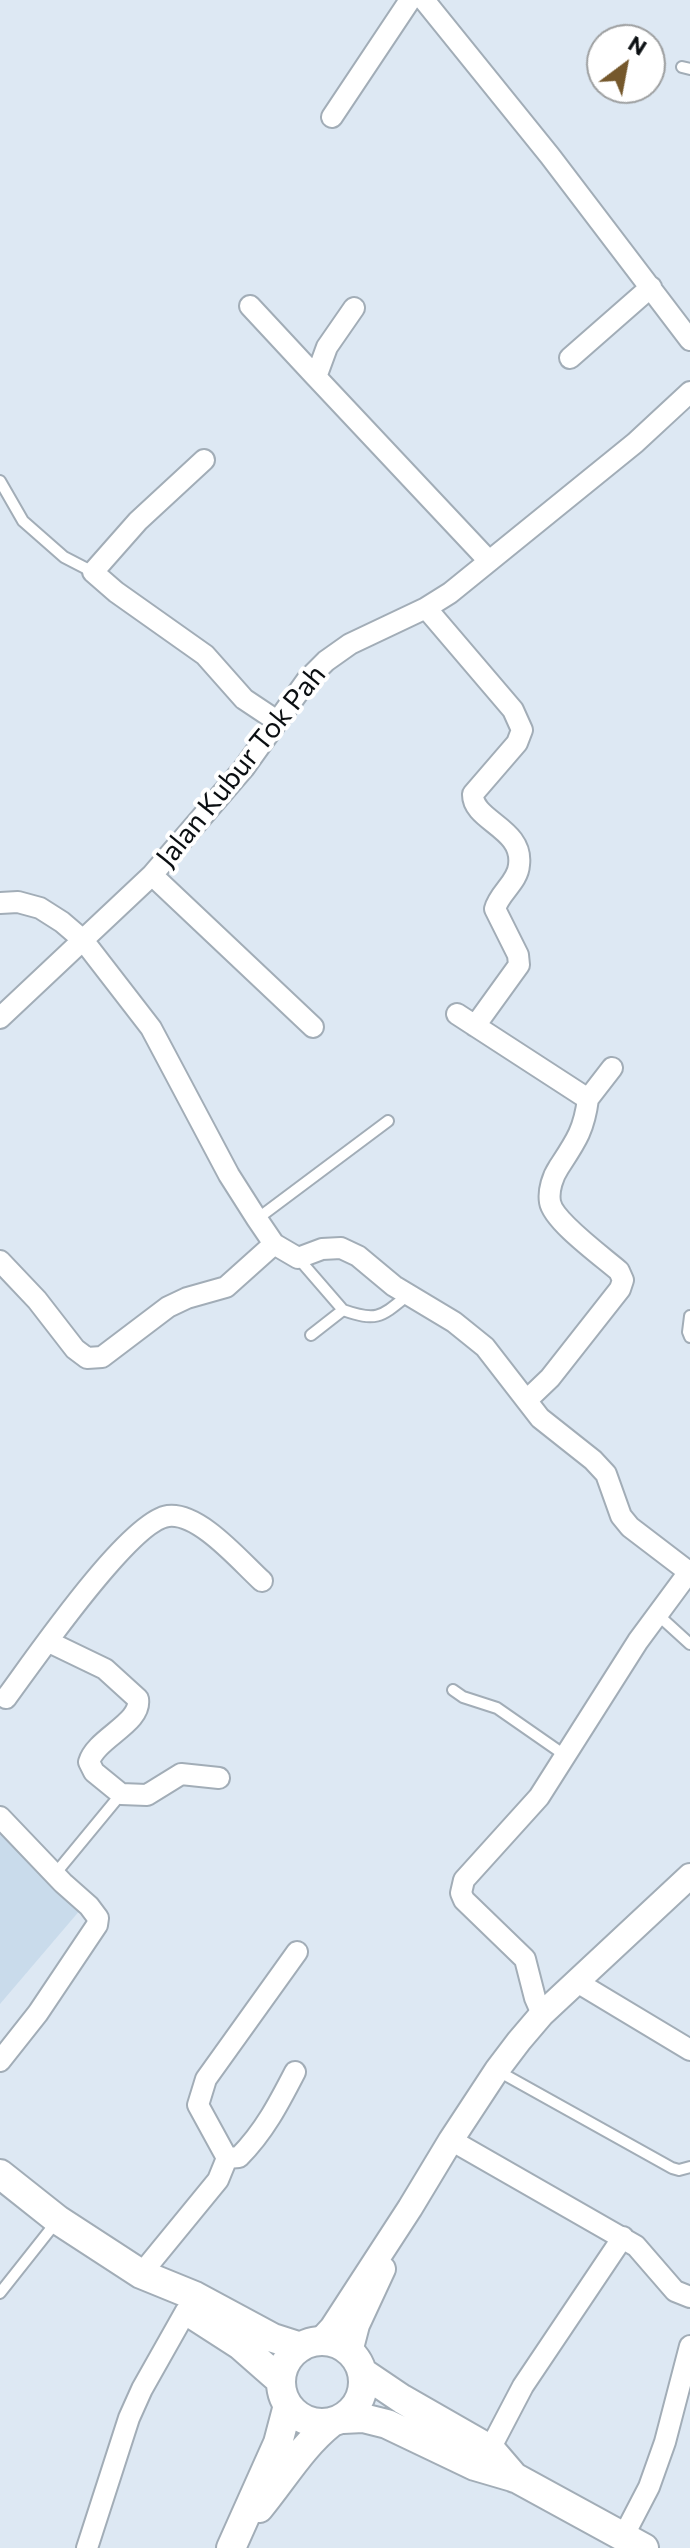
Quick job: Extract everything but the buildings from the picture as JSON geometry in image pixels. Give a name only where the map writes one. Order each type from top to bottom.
[{"type":"main road","points":[[0,2174],[58,2220],[141,2274],[186,2311],[240,2345],[307,2421],[363,2418],[387,2424],[475,2466],[516,2478],[633,2542]]},
{"type":"main road","points":[[141,2274],[195,2296],[273,2338],[310,2344],[331,2342],[402,2399],[490,2449],[516,2478]]},
{"type":"main road","points":[[236,2537],[278,2443],[284,2367],[291,2355],[310,2344]]},
{"type":"main road","points":[[236,2537],[313,2438],[358,2403],[362,2393],[356,2362]]},
{"type":"street","points":[[332,117],[410,0]]},
{"type":"street","points":[[424,0],[550,156],[690,340]]},
{"type":"street","points":[[570,358],[651,287]]},
{"type":"street","points":[[250,306],[488,560]]},
{"type":"street","points":[[316,377],[327,347],[354,308]]},
{"type":"street","name":"Jalan Kubur Tok Pah","points":[[0,1018],[152,875],[244,768],[307,680],[326,661],[350,644],[426,608],[450,593],[594,477],[690,392]]},
{"type":"street","points":[[204,460],[138,521],[93,572],[205,655],[244,699],[277,721]]},
{"type":"street","points":[[426,608],[513,710],[522,730],[517,743],[473,794],[478,808],[513,839],[520,864],[495,909],[518,955],[519,965],[475,1026]]},
{"type":"street","points":[[152,875],[313,1027]]},
{"type":"street","points":[[0,903],[18,902],[40,908],[83,940],[151,1028],[229,1175],[274,1244],[298,1258],[322,1249],[341,1248],[358,1256],[394,1286],[454,1322],[485,1347],[540,1418],[606,1474],[621,1516],[630,1527],[689,1571],[657,1614],[539,1797],[464,1880],[461,1893],[464,1900],[525,1959],[542,2014]]},
{"type":"street","points":[[457,1014],[588,1099]]},
{"type":"street","points":[[527,1400],[550,1378],[623,1285],[619,1271],[559,1218],[550,1205],[549,1190],[555,1173],[585,1125],[588,1099],[612,1068]]},
{"type":"street","points":[[0,1261],[37,1300],[75,1349],[95,1359],[109,1354],[168,1307],[226,1287],[274,1244]]},
{"type":"street","points":[[2,1700],[117,1555],[154,1522],[168,1516],[205,1529],[262,1581]]},
{"type":"street","points":[[49,1642],[105,1669],[138,1699],[135,1715],[93,1751],[89,1762],[94,1772],[121,1794],[147,1795],[181,1774],[219,1778]]},
{"type":"street","points":[[0,1817],[95,1912],[97,1925],[38,2013],[0,2061]]},
{"type":"street","points":[[310,2344],[332,2328],[497,2070],[542,2014],[690,1876]]},
{"type":"street","points":[[227,2158],[198,2105],[201,2091],[206,2079],[297,1952]]},
{"type":"street","points":[[577,1982],[690,2050]]},
{"type":"street","points":[[227,2158],[239,2157],[264,2130],[295,2072]]},
{"type":"street","points":[[451,2140],[623,2237],[636,2246],[675,2291],[690,2297]]},
{"type":"street","points":[[141,2274],[218,2180],[227,2158]]},
{"type":"street","points":[[356,2362],[357,2325],[410,2208]]},
{"type":"street","points":[[490,2449],[523,2386],[623,2237]]},
{"type":"street","points":[[87,2548],[129,2418],[186,2311]]},
{"type":"street","points":[[633,2542],[690,2346]]},
{"type":"lane","points":[[0,481],[23,521],[64,557],[93,572]]},
{"type":"lane","points":[[257,1219],[388,1121]]},
{"type":"lane","points":[[298,1258],[343,1310],[366,1318],[377,1318],[408,1295]]},
{"type":"lane","points":[[311,1335],[343,1310]]},
{"type":"lane","points":[[690,1316],[690,1337]]},
{"type":"lane","points":[[657,1614],[690,1644]]},
{"type":"lane","points":[[453,1690],[463,1697],[497,1708],[566,1756]]},
{"type":"lane","points":[[55,1874],[121,1794]]},
{"type":"lane","points":[[497,2070],[672,2168],[690,2167]]},
{"type":"lane","points":[[0,2293],[58,2220]]},
{"type":"shaded area","points":[[0,1830],[81,1909],[0,2004]]}]
